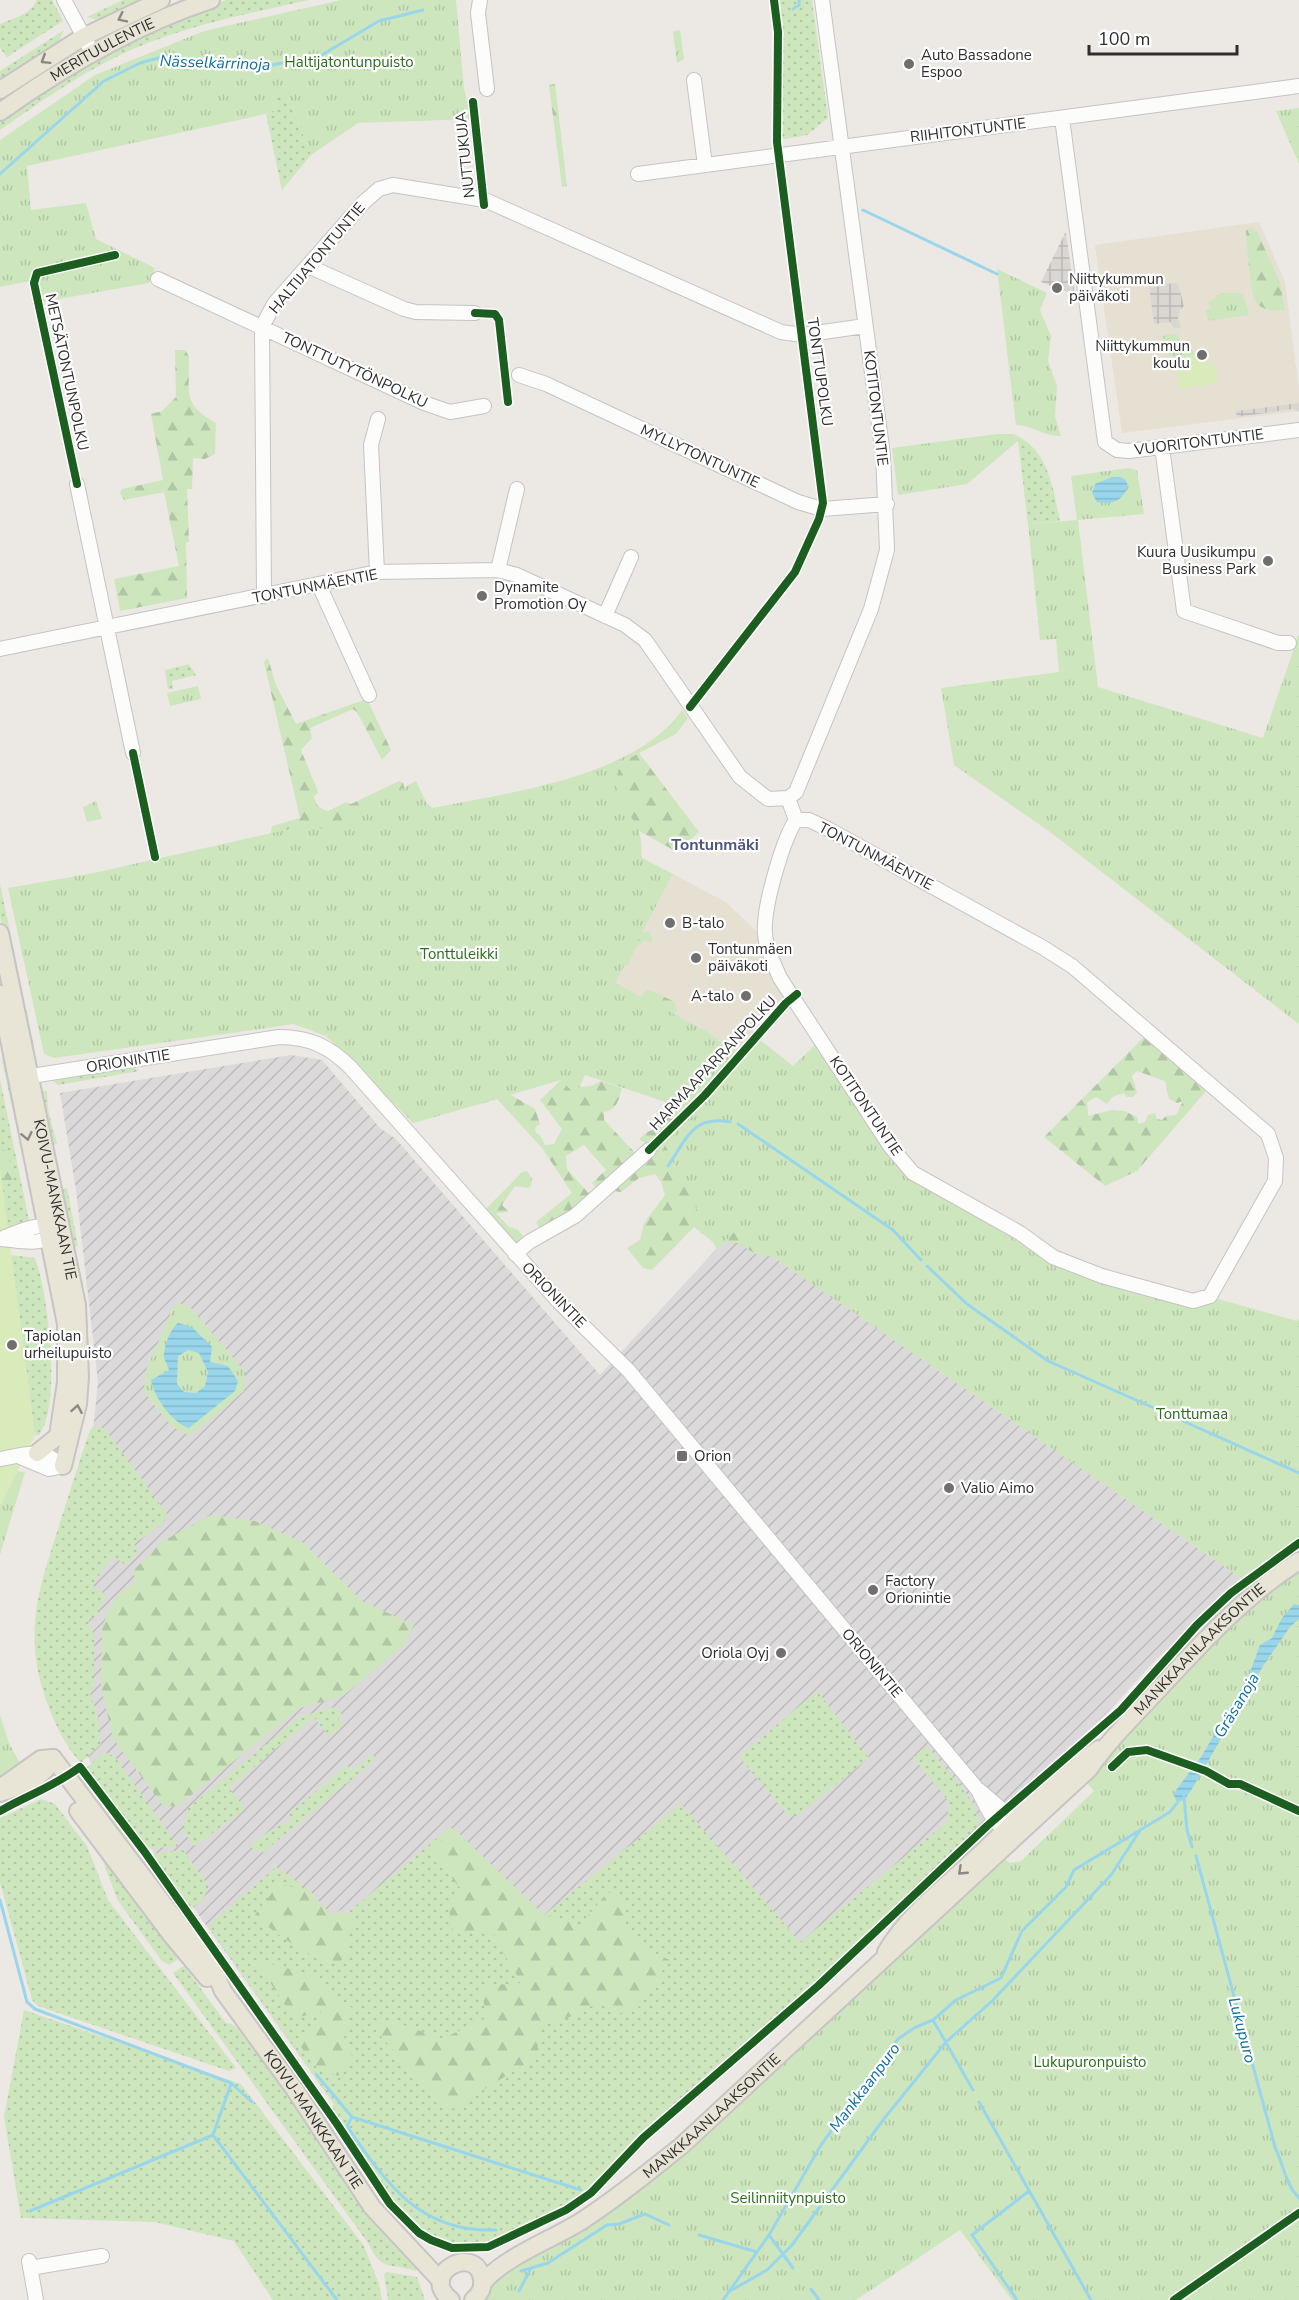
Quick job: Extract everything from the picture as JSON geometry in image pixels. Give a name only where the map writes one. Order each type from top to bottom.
[{"type":"main road","name":"MERITUULENTIE","points":[[0,90],[83,36],[161,0]]},
{"type":"main road","name":"MERITUULENTIE","points":[[0,112],[92,52],[153,23],[211,0]]},
{"type":"main road","name":"KOIVU-MANKKAAN TIE","points":[[0,933],[53,1231],[68,1351],[58,1436],[37,1453]]},
{"type":"main road","name":"KOIVU-MANKKAAN TIE","points":[[0,994],[24,1077]]},
{"type":"main road","name":"KOIVU-MANKKAAN TIE","points":[[53,1231],[77,1305],[80,1377],[78,1404],[63,1466]]},
{"type":"main road","name":"MANKKAANLAAKSONTIE","points":[[482,2284],[488,2277],[527,2252],[580,2222],[680,2147],[882,1958],[919,1930],[1012,1830],[1082,1760],[1105,1746],[1212,1632],[1256,1593],[1299,1561]]},
{"type":"main road","name":"KOIVU-MANKKAAN TIE","points":[[47,1762],[197,1948],[216,1975],[223,1991],[295,2090],[372,2207],[406,2242],[445,2273]]},
{"type":"main road","points":[[0,1788],[47,1762]]},
{"type":"main road","points":[[0,1793],[19,1786],[47,1762]]},
{"type":"main road","name":"MANKKAANLAAKSONTIE","points":[[445,2273],[461,2262],[475,2266],[527,2252]]},
{"type":"main road","points":[[473,2300],[480,2292],[482,2284],[480,2273],[475,2266]]},
{"type":"main road","points":[[445,2273],[444,2292],[451,2300]]},
{"type":"street","points":[[64,0],[92,52]]},
{"type":"street","points":[[480,0],[478,13],[487,89]]},
{"type":"street","name":"KOTITONTUNTIE","points":[[788,798],[799,784],[871,609],[888,550],[883,455],[822,0]]},
{"type":"street","points":[[694,80],[705,165]]},
{"type":"street","name":"RIIHITONTUNTIE","points":[[638,174],[1299,86]]},
{"type":"street","name":"VUORITONTUNTIE","points":[[1062,118],[1105,442],[1117,450],[1162,447],[1299,430]]},
{"type":"street","name":"HALTIJATONTUNTIE","points":[[264,596],[262,327],[274,304],[364,202],[380,189],[393,185],[485,200],[781,332],[802,335],[865,326]]},
{"type":"street","points":[[308,266],[404,309],[416,312],[475,313]]},
{"type":"street","name":"TONTTUTYTÖNPOLKU","points":[[158,279],[424,403],[450,412],[484,406]]},
{"type":"street","name":"MYLLYTONTUNTIE","points":[[519,375],[546,384],[798,502],[822,510],[887,504]]},
{"type":"street","points":[[377,572],[371,445],[378,419]]},
{"type":"street","points":[[1162,447],[1184,611],[1278,643],[1289,644]]},
{"type":"street","points":[[77,484],[134,753]]},
{"type":"street","points":[[498,570],[517,489]]},
{"type":"street","points":[[605,616],[631,557]]},
{"type":"street","name":"TONTUNMÄENTIE","points":[[0,649],[377,572],[498,570],[517,575],[605,616],[626,626],[645,640],[740,777],[764,797],[788,798]]},
{"type":"street","points":[[319,585],[369,695]]},
{"type":"street","points":[[788,798],[796,820]]},
{"type":"street","name":"KOTITONTUNTIE","points":[[796,820],[775,876],[764,925],[768,950],[780,978],[890,1146],[913,1173],[1020,1233],[1053,1257],[1102,1276],[1193,1301]]},
{"type":"street","name":"TONTUNMÄENTIE","points":[[796,820],[809,820],[828,829],[1062,960],[1112,998],[1268,1134],[1276,1158],[1275,1181],[1210,1296],[1193,1301]]},
{"type":"street","name":"ORIONINTIE","points":[[24,1077],[279,1037],[298,1037],[318,1042],[351,1068],[558,1301],[629,1371],[1012,1830]]},
{"type":"street","points":[[515,1254],[529,1242],[575,1216],[649,1150]]},
{"type":"street","points":[[1,1239],[27,1228],[53,1231]]},
{"type":"street","points":[[0,1459],[30,1451],[52,1457],[63,1466]]},
{"type":"street","points":[[18,1456],[49,1469],[63,1466]]},
{"type":"street","points":[[36,2300],[30,2264],[102,2256]]},
{"type":"shaded area","name":"Niittykummun koulu","points":[[1259,222],[1285,282],[1299,390],[1299,411],[1122,433],[1095,245]]},
{"type":"shaded area","points":[[1066,231],[1066,233],[1075,295],[1041,282]]},
{"type":"shaded area","points":[[1178,283],[1184,306],[1178,318],[1181,328],[1174,328],[1170,322],[1154,324],[1149,285]]},
{"type":"shaded area","points":[[1299,403],[1299,412],[1293,409],[1237,417],[1236,411]]},
{"type":"shaded area","name":"Tontunmäen päiväkoti","points":[[673,874],[727,903],[757,932],[766,966],[784,996],[735,1052],[708,1032],[614,983]]},
{"type":"shaded area","points":[[291,1055],[322,1060],[380,1128],[396,1139],[600,1375],[734,1230],[1241,1578],[1153,1663],[1106,1714],[981,1828],[947,1851],[824,1969],[334,2104],[92,1766],[79,1734],[92,1441],[98,1382],[76,1190],[60,1093]]},
{"type":"green space","points":[[37,0],[52,0],[63,21],[7,57],[0,48],[0,24],[30,10]]},
{"type":"green space","points":[[123,0],[147,0],[101,21],[87,17]]},
{"type":"green space","points":[[227,0],[309,0],[234,17],[135,48],[83,75],[0,130],[0,119],[91,60],[195,11]]},
{"type":"green space","name":"Haltijatontunpuisto","points":[[341,0],[456,0],[464,89],[472,119],[358,123],[311,155],[288,96],[278,96],[275,112],[27,166],[31,210],[86,203],[96,239],[155,268],[149,283],[36,303],[31,281],[0,287],[0,140],[95,75],[204,31]]},
{"type":"green space","points":[[778,0],[812,0],[828,118],[807,135],[780,140],[781,27]]},
{"type":"green space","points":[[64,30],[58,44],[0,83],[0,71]]},
{"type":"green space","points":[[680,30],[684,59],[677,63],[673,31]]},
{"type":"green space","points":[[555,84],[567,186],[562,187],[549,85]]},
{"type":"green space","points":[[277,96],[288,96],[311,155],[282,190],[266,114],[275,112]]},
{"type":"green space","points":[[1299,108],[1299,164],[1276,111]]},
{"type":"green space","points":[[1252,228],[1257,232],[1280,282],[1285,310],[1264,309],[1253,297],[1246,236],[1246,230]]},
{"type":"green space","points":[[997,269],[1047,293],[1040,310],[1051,336],[1048,361],[1057,386],[1055,416],[1061,436],[1049,435],[1016,425]]},
{"type":"green space","points":[[1220,293],[1243,293],[1249,315],[1208,321],[1205,310],[1212,308],[1208,303]]},
{"type":"green space","points":[[1177,334],[1182,345],[1191,346],[1194,355],[1175,358],[1166,353],[1163,335]]},
{"type":"green space","points":[[175,350],[185,350],[189,356],[189,388],[192,403],[197,410],[216,423],[215,454],[205,459],[193,458],[192,489],[187,489],[189,542],[186,542],[187,598],[120,611],[114,579],[179,566],[164,492],[124,500],[120,493],[122,489],[163,480],[151,414],[162,411],[176,397]]},
{"type":"green space","points":[[1207,353],[1209,366],[1216,365],[1218,383],[1179,389],[1175,358]]},
{"type":"green space","points":[[997,434],[1013,434],[1018,441],[967,484],[898,495],[892,448]]},
{"type":"green space","points":[[1013,434],[1025,440],[1034,449],[1047,470],[1060,521],[1028,524],[1018,441]]},
{"type":"green space","points":[[1128,468],[1137,470],[1144,514],[1078,520],[1098,687],[1263,738],[1299,634],[1299,1024],[1050,832],[954,765],[941,688],[1059,672],[1056,639],[1040,640],[1028,524],[1077,520],[1071,476]]},
{"type":"green space","points":[[268,658],[276,685],[296,724],[367,699],[391,750],[382,760],[357,712],[353,709],[310,728],[312,738],[301,750],[317,789],[318,793],[314,796],[318,806],[328,811],[346,802],[351,804],[399,781],[403,783],[405,790],[349,826],[269,844],[272,826],[300,818],[264,662]]},
{"type":"green space","points":[[189,664],[196,675],[172,681],[173,689],[168,689],[165,670]]},
{"type":"green space","points":[[198,686],[201,699],[170,706],[167,693]]},
{"type":"green space","name":"Tonttuleikki","points":[[682,710],[688,718],[676,734],[620,763],[617,775],[617,792],[638,829],[642,858],[673,874],[615,983],[708,1032],[735,1052],[686,1109],[585,1075],[576,1095],[561,1080],[413,1123],[326,1036],[294,1024],[54,1058],[44,1054],[8,888],[94,873],[303,826],[326,829],[416,781],[427,804],[433,808],[533,788],[602,767],[634,752],[661,733]]},
{"type":"green space","points":[[639,753],[699,832],[677,852],[639,831],[618,799],[615,781],[620,763]]},
{"type":"green space","points":[[96,801],[102,819],[87,822],[83,807]]},
{"type":"green space","points":[[0,884],[34,1046],[31,1049],[27,1044],[0,916]]},
{"type":"green space","points":[[649,931],[653,940],[650,943],[645,940],[636,947],[628,965],[623,967],[615,983],[641,997],[646,990],[650,990],[675,1002],[677,1011],[671,1015],[592,986],[637,934]]},
{"type":"green space","points":[[1144,1037],[1206,1091],[1137,1171],[1105,1186],[1044,1137]],"holes":[[[1137,1071],[1165,1081],[1169,1099],[1177,1103],[1183,1101],[1176,1115],[1166,1116],[1162,1120],[1157,1119],[1155,1113],[1148,1115],[1145,1122],[1138,1124],[1137,1117],[1124,1111],[1112,1110],[1088,1116],[1087,1102],[1096,1097],[1107,1104],[1112,1097],[1124,1093],[1127,1097],[1133,1097],[1137,1092],[1132,1076]]]},
{"type":"green space","name":"Tonttumaa","points":[[759,1039],[793,1066],[817,1043],[851,1095],[939,1195],[1053,1262],[1077,1273],[1187,1306],[1204,1305],[1218,1299],[1297,1321],[1299,1318],[1299,1539],[1241,1578],[735,1231],[717,1250],[665,1145]]},
{"type":"green space","points":[[10,1059],[36,1207],[35,1214],[2,1061]]},
{"type":"green space","points":[[720,1062],[729,1075],[709,1096],[731,1222],[1152,1517],[773,1257],[756,1254],[737,1243],[714,1243],[694,1227],[652,1270],[643,1268],[627,1248],[640,1240],[644,1223],[665,1195],[661,1182],[655,1174],[639,1178],[621,1192],[613,1191],[657,1146],[652,1141],[648,1145],[639,1139],[655,1129],[657,1110],[668,1109],[673,1101]]},
{"type":"green space","points":[[131,1066],[139,1071],[58,1085],[53,1081]]},
{"type":"green space","points":[[0,1079],[29,1221],[0,1230]]},
{"type":"green space","points":[[561,1080],[576,1094],[579,1087],[591,1086],[601,1081],[622,1088],[615,1106],[604,1112],[604,1120],[637,1155],[597,1188],[592,1183],[606,1170],[584,1145],[566,1156],[567,1169],[592,1197],[541,1230],[536,1222],[572,1193],[542,1148],[497,1099],[413,1123],[506,1092],[535,1109],[540,1124],[535,1128],[536,1133],[540,1135],[545,1145],[554,1144],[562,1129],[540,1100]]},
{"type":"green space","points":[[43,1091],[47,1091],[48,1109],[57,1144],[52,1145],[44,1123]]},
{"type":"green space","points":[[1,1149],[7,1151],[14,1177],[11,1180],[5,1180],[0,1171]]},
{"type":"green space","name":"Tapiolan urheilupuisto","points":[[0,1167],[35,1435],[0,1507]]},
{"type":"green space","points":[[527,1171],[532,1178],[531,1186],[527,1188],[515,1186],[502,1205],[509,1212],[496,1213],[508,1226],[518,1230],[524,1237],[518,1246],[485,1210],[522,1172]]},
{"type":"green space","points":[[67,1188],[78,1246],[71,1250],[62,1189]]},
{"type":"green space","points":[[11,1255],[35,1258],[48,1321],[50,1400],[46,1420],[39,1435],[35,1435]]},
{"type":"green space","points":[[178,1303],[190,1307],[246,1373],[244,1391],[192,1434],[178,1430],[165,1419],[144,1392],[146,1370],[173,1308]]},
{"type":"green space","points":[[93,1427],[104,1428],[168,1515],[163,1523],[134,1544],[138,1550],[127,1566],[113,1556],[92,1585],[106,1595],[96,1617],[89,1619],[88,1626],[94,1634],[94,1685],[90,1693],[98,1717],[101,1744],[81,1763],[62,1737],[49,1708],[36,1660],[34,1638],[44,1573],[90,1430]]},
{"type":"green space","points":[[0,1469],[25,1472],[0,1555]]},
{"type":"green space","points":[[211,1515],[255,1521],[302,1542],[362,1601],[414,1625],[404,1645],[343,1696],[300,1708],[178,1806],[163,1806],[113,1738],[101,1687],[102,1626],[115,1598],[136,1581],[133,1571],[163,1541]]},
{"type":"green space","name":"Lukupuronpuisto","points":[[1299,1570],[1299,2300],[1012,2300],[960,2230],[856,2300],[479,2300],[488,2281],[580,2230],[1003,1858],[1010,1863],[1021,1861],[1094,1791],[1086,1782],[1116,1747],[1247,1612]]},
{"type":"green space","points":[[817,1691],[869,1758],[796,1817],[788,1815],[739,1757]]},
{"type":"green space","points":[[335,1707],[342,1715],[338,1719],[343,1725],[329,1737],[314,1717],[229,1788],[245,1809],[195,1846],[182,1830],[188,1808],[299,1717]]},
{"type":"green space","points":[[0,1715],[9,1743],[22,1767],[0,1782]]},
{"type":"green space","points":[[927,1746],[972,1801],[980,1824],[689,2105],[574,2200],[494,2240],[476,2245],[461,2246],[445,2243],[420,2230],[402,2213],[331,2112],[334,2104],[208,1926],[276,1867],[310,1891],[332,1916],[340,1910],[345,1915],[450,1827],[544,1915],[681,1804],[800,1942],[947,1822],[949,1802],[913,1757]]},
{"type":"green space","points":[[104,1752],[115,1757],[178,1846],[147,1849],[86,1768]]},
{"type":"green space","points":[[373,1754],[376,1759],[264,1852],[248,1847],[272,1829],[274,1831],[282,1823],[285,1825],[292,1818],[289,1814],[347,1765],[351,1771]]},
{"type":"green space","points":[[41,1799],[55,1804],[87,1846],[108,1900],[236,2068],[229,2071],[38,2006],[32,2000],[0,1882],[0,1818]]},
{"type":"green space","points":[[453,1828],[544,1915],[580,1925],[608,1892],[625,1902],[626,1927],[649,1951],[670,1960],[638,2008],[614,2015],[600,2002],[565,2019],[540,2022],[537,2057],[447,2112],[373,2027],[390,2020],[442,2039],[488,2017],[479,1986],[522,1983],[496,1942],[494,1934],[453,1932],[449,1909],[462,1890],[429,1852]]},
{"type":"green space","points":[[98,1848],[180,1958],[169,1965],[162,1961],[118,1901]]},
{"type":"green space","points":[[183,1850],[209,1887],[202,1901],[188,1910],[151,1856],[151,1854]]},
{"type":"green space","points":[[279,1884],[310,1891],[332,1916],[340,1910],[345,1915],[356,1918],[346,1939],[351,1957],[328,1965],[283,1938],[254,1916]]},
{"type":"green space","points":[[255,1960],[306,1973],[352,2008],[343,2041],[353,2057],[338,2076],[317,2067],[297,2042],[312,2028],[321,2012],[294,2018]]},
{"type":"green space","points":[[184,1966],[226,2023],[232,2024],[248,2037],[310,2127],[420,2267],[416,2271],[387,2265],[378,2259],[173,1973]]},
{"type":"green space","points":[[24,2010],[241,2084],[364,2246],[379,2284],[382,2300],[273,2300],[234,2241],[155,2222],[21,2218],[4,2117]]},
{"type":"green space","points":[[387,2272],[417,2277],[425,2300],[388,2300],[384,2274]]},
{"type":"water","points":[[1112,477],[1124,479],[1128,486],[1126,491],[1116,501],[1097,502],[1092,493],[1095,484]]},
{"type":"water","points":[[178,1323],[192,1327],[212,1347],[210,1362],[228,1366],[238,1381],[235,1391],[189,1428],[170,1415],[156,1394],[151,1380],[169,1370],[164,1352],[172,1329]],"holes":[[[188,1350],[199,1353],[208,1372],[205,1386],[196,1393],[184,1392],[177,1384],[178,1356]]]},
{"type":"water","name":"Gräsanoja","points":[[1294,1604],[1299,1605],[1299,1619],[1290,1627],[1263,1666],[1192,1789],[1185,1799],[1177,1803],[1174,1795],[1176,1790],[1201,1757],[1249,1675],[1260,1645],[1272,1638],[1282,1618]]},
{"type":"waterway","name":"Nässelkärrinoja","points":[[793,9],[799,5],[799,0]]},
{"type":"waterway","name":"Nässelkärrinoja","points":[[0,174],[104,81],[140,63],[162,57],[186,62],[272,65],[320,56],[379,21],[423,10]]},
{"type":"waterway","points":[[863,210],[997,274]]},
{"type":"waterway","points":[[668,1166],[691,1132],[698,1126],[707,1122],[730,1122]]},
{"type":"waterway","points":[[738,1124],[893,1230],[921,1260]]},
{"type":"waterway","points":[[927,1266],[967,1304],[1048,1361],[1172,1416]]},
{"type":"waterway","points":[[1183,1421],[1299,1473]]},
{"type":"waterway","name":"Lukupuro","points":[[1184,1796],[1187,1830],[1192,1847]]},
{"type":"waterway","name":"Mankkaanpuro","points":[[723,2300],[769,2235],[821,2145],[898,2039],[914,2028],[933,2020],[956,2000],[1001,1978],[1022,1931],[1066,1887],[1074,1870],[1170,1812],[1177,1803]]},
{"type":"waterway","points":[[730,2291],[767,2270],[792,2245],[883,2120],[946,2042],[992,2001],[1111,1875],[1141,1829]]},
{"type":"waterway","name":"Lukupuro","points":[[1196,1856],[1275,2147],[1288,2181],[1299,2198]]},
{"type":"waterway","points":[[0,1900],[27,2002],[35,2009],[231,2083],[252,2102]]},
{"type":"waterway","points":[[933,2020],[973,2090]]},
{"type":"waterway","points":[[316,2074],[352,2117],[581,2190]]},
{"type":"waterway","points":[[30,2211],[213,2135],[231,2084]]},
{"type":"waterway","points":[[979,2102],[1091,2300]]},
{"type":"waterway","points":[[352,2117],[347,2126],[376,2167],[407,2200],[425,2213],[446,2223],[469,2229],[496,2230]]},
{"type":"waterway","points":[[213,2135],[337,2300]]},
{"type":"waterway","points":[[1017,2300],[972,2235],[1029,2191]]},
{"type":"waterway","points":[[521,2271],[548,2263],[607,2225],[619,2224],[645,2214],[669,2225]]},
{"type":"waterway","points":[[699,2235],[757,2252]]},
{"type":"waterway","points":[[769,2235],[793,2268]]},
{"type":"waterway","points":[[519,2291],[530,2270]]},
{"type":"waterway","points":[[811,2289],[819,2300]]},
{"type":"cycle path","name":"TONTTUPOLKU","points":[[690,707],[795,572],[819,519],[823,503],[777,142],[778,32],[774,0]]},
{"type":"cycle path","name":"NUTTUKUJA","points":[[473,102],[484,205]]},
{"type":"cycle path","name":"METSÄTONTUNPOLKU","points":[[77,484],[34,283],[37,273],[115,255]]},
{"type":"cycle path","points":[[475,313],[495,314],[499,320],[508,402]]},
{"type":"cycle path","points":[[133,753],[155,857]]},
{"type":"cycle path","name":"HARMAAPARRANPOLKU","points":[[649,1150],[705,1095],[786,1003],[797,994]]},
{"type":"cycle path","points":[[0,1811],[80,1767],[144,1851],[337,2124],[390,2204],[419,2233],[431,2240],[452,2248],[488,2247],[566,2210],[591,2193],[643,2138],[818,1986],[987,1826],[1121,1710],[1197,1625],[1231,1593],[1299,1543]]},
{"type":"cycle path","points":[[1112,1767],[1128,1752],[1147,1750],[1206,1771],[1229,1784],[1240,1784],[1299,1811]]},
{"type":"cycle path","points":[[1174,2300],[1299,2213]]},
{"type":"place","name":"Auto Bassadone Espoo","points":[[909,64]]},
{"type":"place","name":"Niittykummun päiväkoti","points":[[1057,288]]},
{"type":"place","name":"Niittykummun koulu","points":[[1202,355]]},
{"type":"place","name":"Kuura Uusikumpu Business Park","points":[[1268,561]]},
{"type":"place","name":"Dynamite Promotion Oy","points":[[482,596]]},
{"type":"place","name":"B-talo","points":[[670,923]]},
{"type":"place","name":"Tontunmäen päiväkoti","points":[[696,958]]},
{"type":"place","name":"A-talo","points":[[746,996]]},
{"type":"place","name":"Tapiolan urheilupuisto","points":[[12,1345]]},
{"type":"place","name":"Orion","points":[[682,1456]]},
{"type":"place","name":"Valio Aimo","points":[[949,1488]]},
{"type":"place","name":"Factory Orionintie","points":[[873,1590]]},
{"type":"place","name":"Oriola Oyj","points":[[781,1653]]},
{"type":"district","name":"Tontunmäki","points":[[715,844]]},
{"type":"park label","name":"Seilinniitynpuisto","points":[[788,2198]]}]
